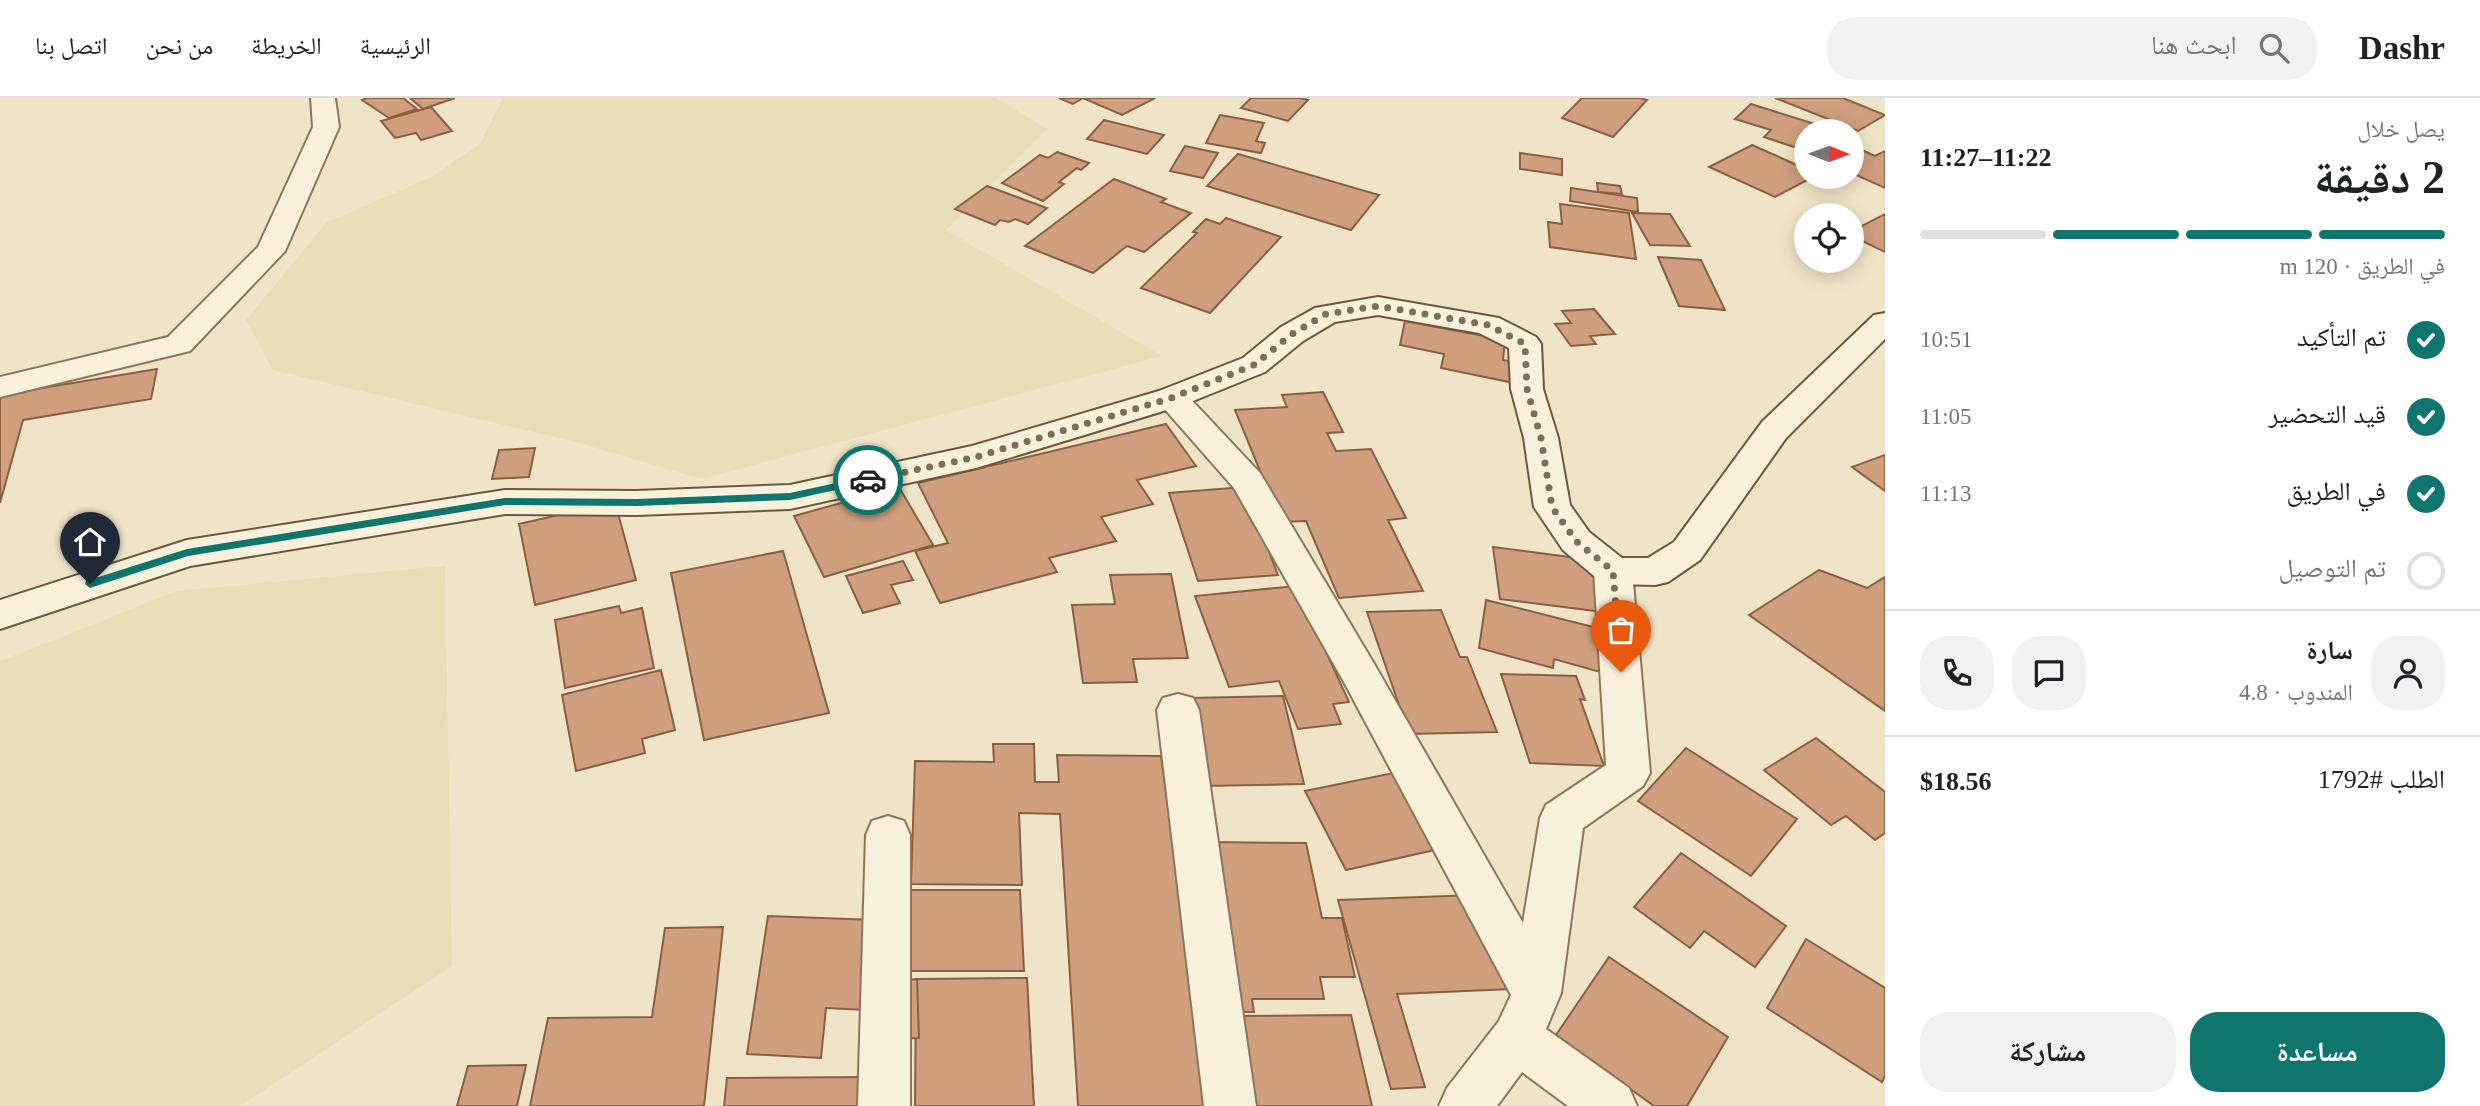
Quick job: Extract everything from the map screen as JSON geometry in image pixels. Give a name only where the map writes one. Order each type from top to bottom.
[{"type":"street","points":[[0,387],[179,344],[271,251],[326,127],[323,98]]},
{"type":"street","points":[[0,615],[187,552],[505,502],[637,503],[790,497],[976,457],[1171,398],[1254,365],[1292,334],[1326,314],[1378,306],[1488,325],[1525,344],[1527,389],[1541,438],[1552,507],[1576,541],[1613,571],[1655,572],[1687,551],[1774,430],[1885,322]]},
{"type":"street","points":[[1171,398],[1248,481],[1359,673],[1536,993]]},
{"type":"street","points":[[1465,1106],[1517,1038],[1536,993],[1562,818],[1629,773],[1613,571]]},
{"type":"street","points":[[1178,710],[1230,1106]]},
{"type":"street","points":[[884,1106],[888,835]]},
{"type":"street","points":[[1517,1038],[1611,1106]]},
{"type":"shaded area","points":[[503,98],[996,98],[1047,129],[946,230],[1162,356],[701,479],[583,444],[273,370],[246,320],[326,223],[433,176],[480,144]]},
{"type":"shaded area","points":[[445,566],[452,966],[240,1106],[0,1106],[0,661],[177,591]]},
{"type":"building","points":[[403,98],[417,109],[389,118],[362,100]]},
{"type":"building","points":[[410,98],[455,98],[423,109]]},
{"type":"building","points":[[1059,98],[1083,98],[1073,104]]},
{"type":"building","points":[[1083,98],[1155,98],[1122,115]]},
{"type":"building","points":[[1251,98],[1308,100],[1288,121],[1241,108]]},
{"type":"building","points":[[1582,98],[1647,100],[1613,137],[1562,118]]},
{"type":"building","points":[[1775,98],[1843,98],[1885,115],[1864,127],[1864,119],[1828,119]]},
{"type":"building","points":[[1751,104],[1799,119],[1794,119],[1794,147],[1764,137],[1771,130],[1735,119]]},
{"type":"building","points":[[431,107],[452,131],[421,140],[416,133],[395,138],[381,121]]},
{"type":"building","points":[[1220,115],[1264,123],[1256,141],[1265,143],[1261,153],[1206,143]]},
{"type":"building","points":[[1104,120],[1164,135],[1147,154],[1087,139]]},
{"type":"building","points":[[1752,145],[1794,164],[1794,187],[1775,197],[1709,167]]},
{"type":"building","points":[[1185,146],[1218,153],[1203,178],[1170,171]]},
{"type":"building","points":[[1864,151],[1875,156],[1885,151],[1885,188],[1864,178]]},
{"type":"building","points":[[1057,152],[1089,163],[1081,170],[1077,168],[1059,182],[1064,184],[1043,201],[1002,183],[1040,155],[1048,158]]},
{"type":"building","points":[[1520,153],[1562,159],[1562,175],[1520,169]]},
{"type":"building","points":[[1238,154],[1379,195],[1351,230],[1207,186]]},
{"type":"building","points":[[1114,179],[1166,199],[1161,202],[1191,213],[1144,252],[1127,246],[1093,273],[1025,246]]},
{"type":"building","points":[[1597,183],[1620,186],[1622,194],[1598,192]]},
{"type":"building","points":[[987,186],[1047,208],[1028,224],[1015,219],[1009,222],[1000,220],[995,225],[955,209]]},
{"type":"building","points":[[1571,188],[1637,198],[1638,212],[1570,201]]},
{"type":"building","points":[[1560,204],[1629,213],[1636,259],[1550,247],[1548,222],[1562,224]]},
{"type":"building","points":[[1632,213],[1670,214],[1690,246],[1650,245]]},
{"type":"building","points":[[1885,214],[1885,252],[1864,242],[1864,225]]},
{"type":"building","points":[[1226,218],[1281,237],[1210,313],[1141,288],[1197,233],[1193,232],[1206,219],[1220,224]]},
{"type":"building","points":[[1658,257],[1701,260],[1725,310],[1679,306]]},
{"type":"building","points":[[1594,309],[1615,334],[1590,336],[1596,344],[1571,346],[1555,324],[1571,323],[1562,311]]},
{"type":"building","points":[[1405,321],[1505,340],[1503,360],[1515,362],[1514,383],[1441,368],[1444,354],[1400,345]]},
{"type":"building","points":[[157,369],[151,399],[23,420],[0,503],[0,395]]},
{"type":"building","points":[[1323,392],[1343,432],[1327,433],[1336,451],[1371,449],[1406,518],[1388,520],[1423,591],[1339,598],[1306,521],[1281,522],[1235,410],[1287,407],[1282,395]]},
{"type":"building","points":[[1166,424],[1196,466],[1137,480],[1153,504],[1101,517],[1116,541],[1049,558],[1057,572],[940,603],[915,551],[948,543],[918,483]]},
{"type":"building","points":[[535,448],[529,477],[492,479],[499,450]]},
{"type":"building","points":[[1885,455],[1885,491],[1852,467]]},
{"type":"building","points":[[899,487],[933,545],[824,577],[794,516]]},
{"type":"building","points":[[1244,487],[1278,575],[1198,581],[1169,493]]},
{"type":"building","points":[[615,502],[636,580],[535,605],[519,524]]},
{"type":"building","points":[[1493,547],[1592,560],[1603,612],[1500,599]]},
{"type":"building","points":[[783,551],[829,713],[704,740],[671,573]]},
{"type":"building","points":[[903,561],[913,580],[891,585],[900,603],[863,613],[846,576]]},
{"type":"building","points":[[1819,570],[1867,588],[1885,577],[1885,711],[1749,615]]},
{"type":"building","points":[[1171,574],[1188,658],[1133,659],[1137,682],[1083,683],[1072,605],[1115,604],[1110,575]]},
{"type":"building","points":[[1296,586],[1349,702],[1333,704],[1341,724],[1298,729],[1279,681],[1229,687],[1195,596]]},
{"type":"building","points":[[1486,600],[1613,632],[1611,675],[1554,659],[1553,668],[1479,648]]},
{"type":"building","points":[[619,606],[621,613],[642,608],[654,668],[565,688],[555,620]]},
{"type":"building","points":[[1441,610],[1460,657],[1467,657],[1497,732],[1409,734],[1367,612]]},
{"type":"building","points":[[661,670],[675,730],[642,739],[645,753],[576,771],[562,695]]},
{"type":"building","points":[[1501,674],[1576,676],[1585,700],[1580,699],[1604,766],[1530,763]]},
{"type":"building","points":[[1283,696],[1304,784],[1204,786],[1188,698]]},
{"type":"building","points":[[1816,738],[1885,792],[1885,833],[1875,840],[1846,816],[1831,825],[1764,770]]},
{"type":"building","points":[[993,744],[1034,744],[1035,782],[1059,782],[1057,755],[1161,756],[1209,1106],[1078,1106],[1060,814],[1019,813],[1022,885],[911,884],[915,761],[994,762]]},
{"type":"building","points":[[1686,748],[1797,819],[1751,876],[1638,801]]},
{"type":"building","points":[[1398,772],[1443,848],[1346,870],[1305,791]]},
{"type":"building","points":[[1208,842],[1306,843],[1322,918],[1342,918],[1355,977],[1320,977],[1324,999],[1252,999],[1254,1012],[1233,1012]]},
{"type":"building","points":[[1681,853],[1786,926],[1755,967],[1704,931],[1690,948],[1634,907]]},
{"type":"building","points":[[909,890],[1020,890],[1024,971],[907,971]]},
{"type":"building","points":[[1476,895],[1511,989],[1397,994],[1425,1087],[1391,1089],[1338,900]]},
{"type":"building","points":[[768,916],[874,920],[866,1010],[826,1008],[821,1058],[747,1054]]},
{"type":"building","points":[[723,927],[704,1106],[530,1106],[548,1018],[652,1017],[665,928]]},
{"type":"building","points":[[1806,939],[1885,988],[1885,1076],[1882,1082],[1767,1008]]},
{"type":"building","points":[[1609,957],[1728,1037],[1687,1106],[1654,1106],[1556,1035]]},
{"type":"building","points":[[1027,978],[1034,1106],[915,1106],[916,979]]},
{"type":"building","points":[[917,979],[919,1038],[894,1039],[892,981]]},
{"type":"building","points":[[1351,1015],[1372,1106],[1249,1106],[1234,1016]]},
{"type":"building","points":[[526,1065],[517,1106],[457,1106],[468,1066]]},
{"type":"building","points":[[865,1077],[865,1106],[724,1106],[727,1078]]},
{"type":"way so far","points":[[868,480],[976,457],[1171,398],[1254,365],[1292,334],[1326,314],[1378,306],[1488,325],[1525,344],[1527,389],[1541,438],[1552,507],[1576,541],[1613,571],[1621,672]]},
{"type":"route","points":[[90,584],[187,552],[361,527],[505,502],[637,503],[790,497],[868,480]]}]
